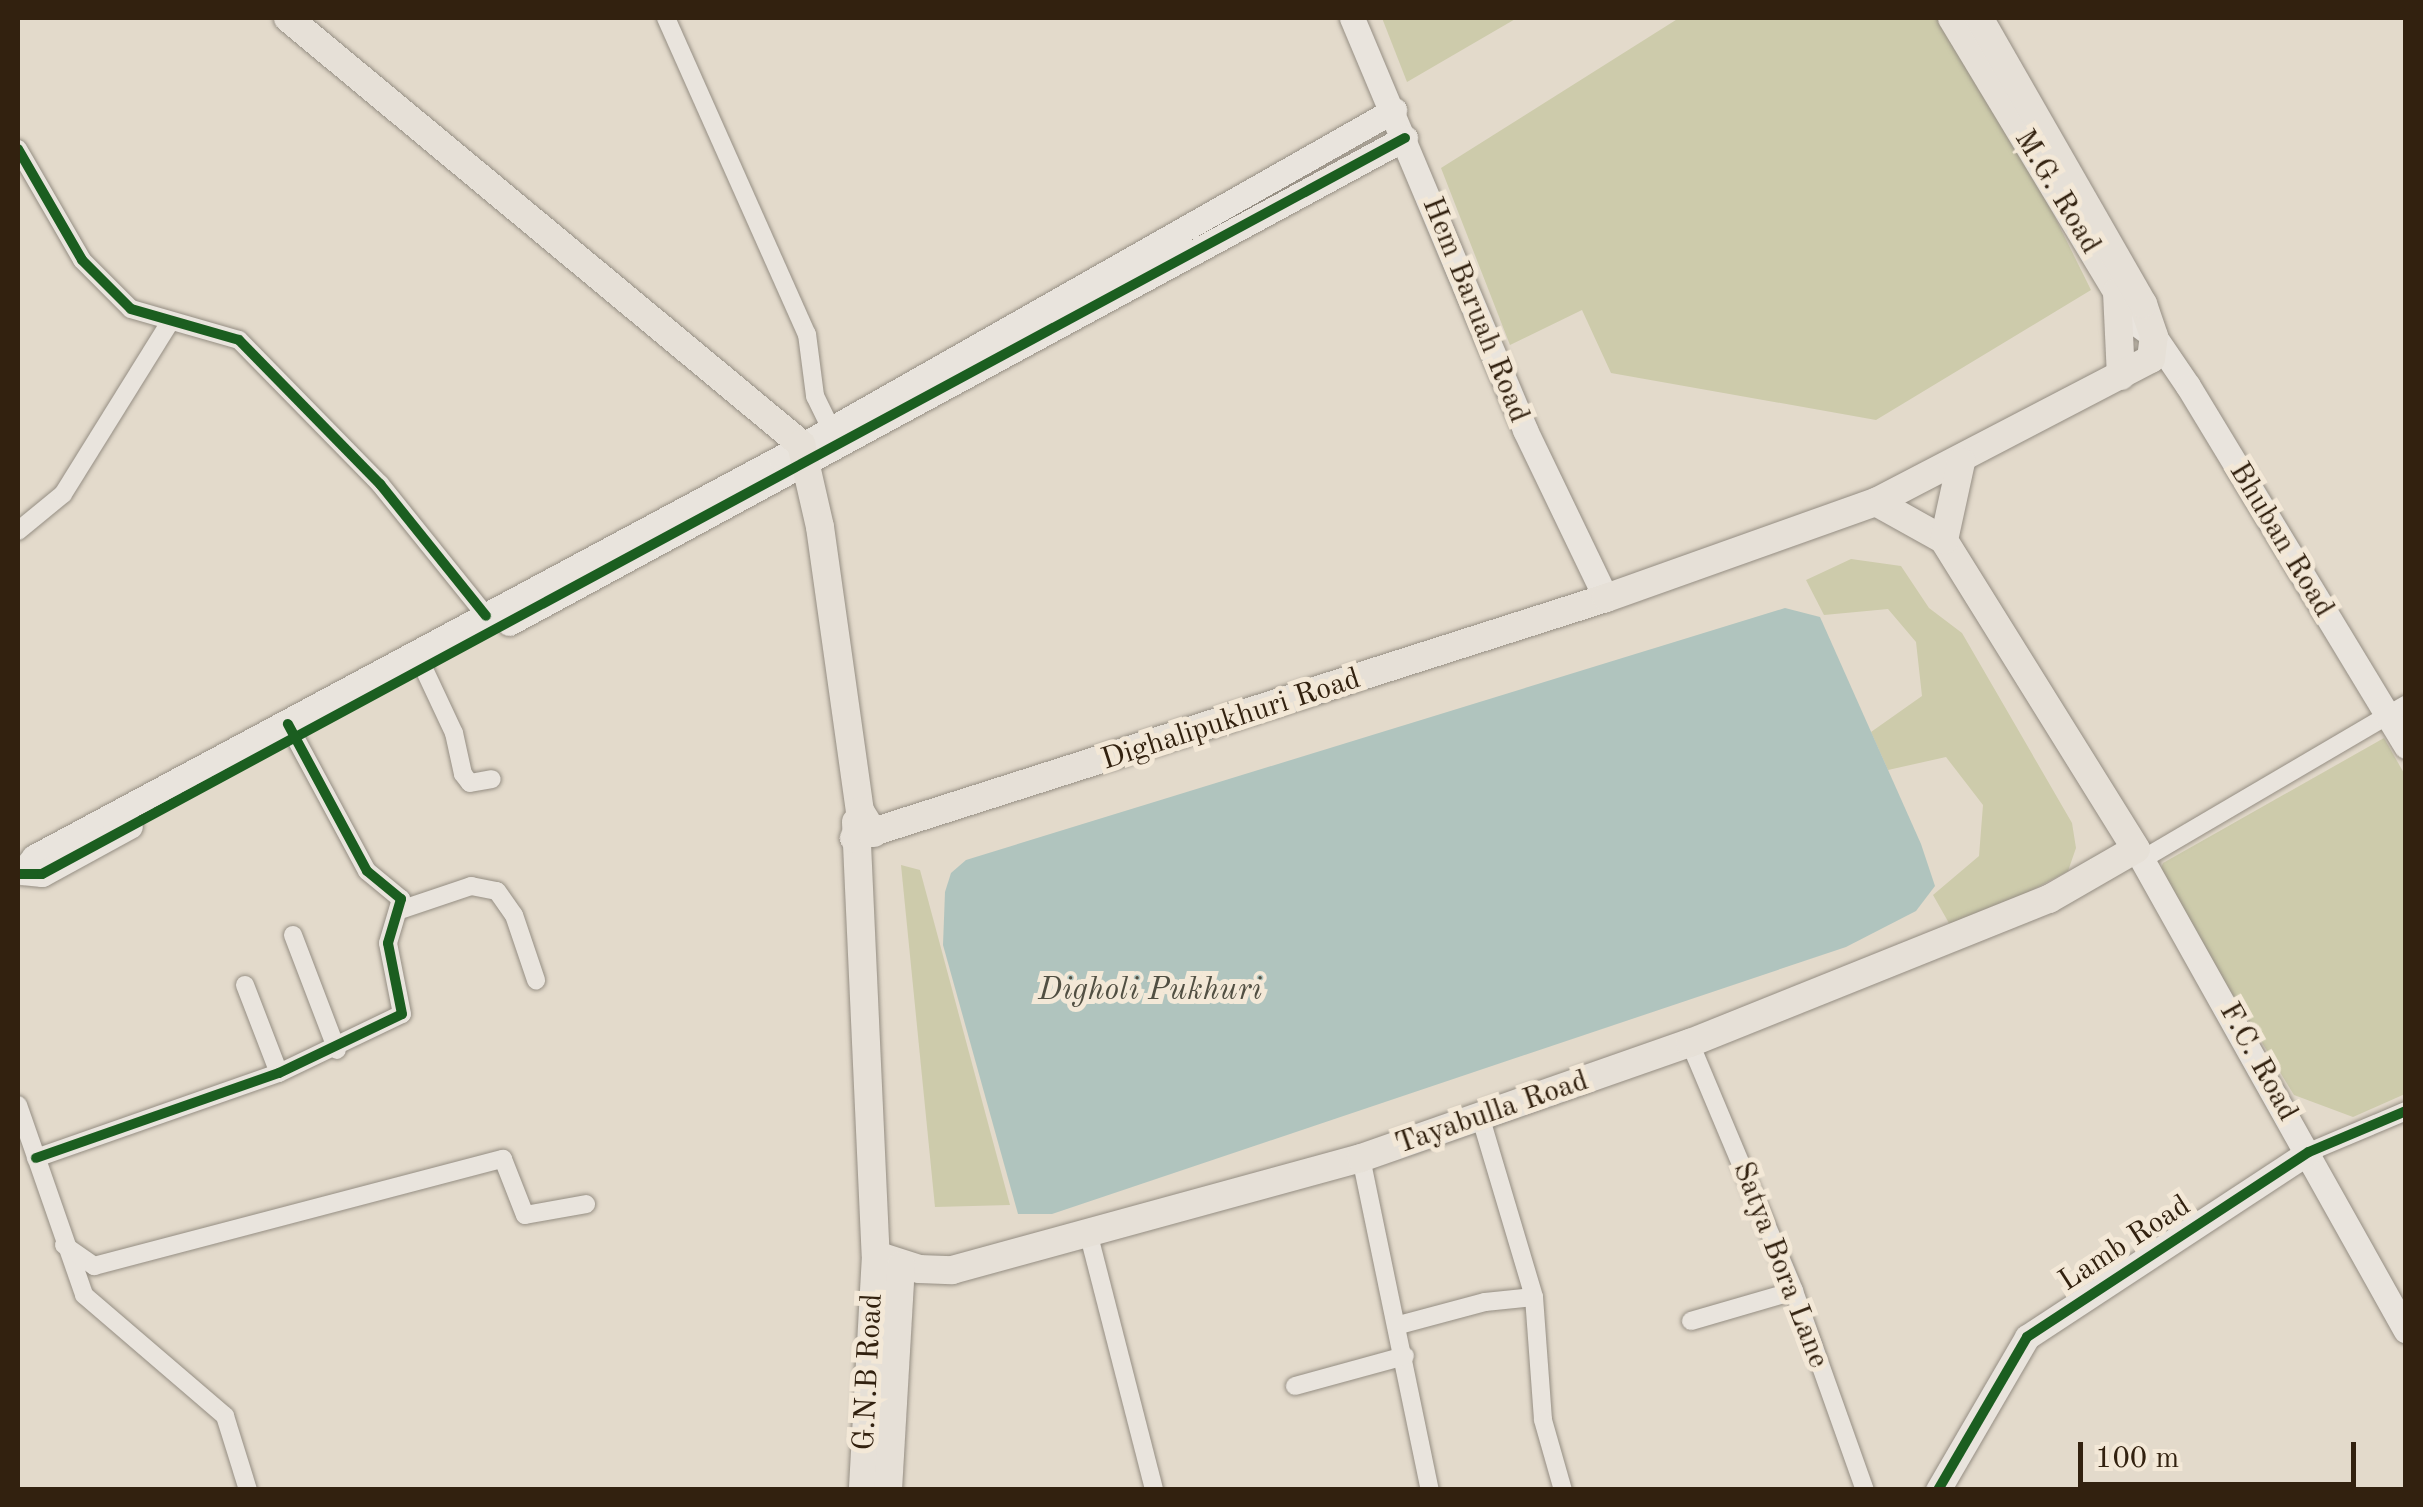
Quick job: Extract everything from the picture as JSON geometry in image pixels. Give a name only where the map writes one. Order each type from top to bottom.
[{"type":"main road","points":[[288,18],[804,454],[863,827],[889,1260]]},
{"type":"main road","name":"M.G. Road","points":[[1952,18],[2117,292],[2122,314],[2115,349],[2121,376]]},
{"type":"main road","points":[[1979,18],[2100,222],[2154,336]]},
{"type":"main road","name":"Dighalipukhuri Road","points":[[863,827],[1606,598],[1876,502],[1961,462],[2151,359],[2154,336]]},
{"type":"main road","points":[[1944,540],[1961,462]]},
{"type":"main road","points":[[1876,502],[1944,540],[2140,854]]},
{"type":"main road","name":"Tayabulla Road","points":[[889,1260],[952,1270],[1089,1236],[1361,1158],[1690,1043],[2049,899],[2088,876],[2140,854]]},
{"type":"main road","name":"G.N.B Road","points":[[862,1490],[889,1260]]},
{"type":"main road","name":"G.N.B Road","points":[[888,1490],[889,1260]]},
{"type":"street","points":[[666,18],[807,334],[815,396],[830,427]]},
{"type":"street","name":"Hem Baruah Road","points":[[1352,18],[1394,110],[1524,430],[1606,598]]},
{"type":"street","points":[[19,869],[34,857],[424,668],[804,454],[830,427],[1394,110]]},
{"type":"street","points":[[291,731],[486,616],[804,454],[1405,138]]},
{"type":"street","points":[[18,149],[82,260],[131,309],[239,340],[380,484],[486,616]]},
{"type":"street","points":[[2122,314],[2154,336]]},
{"type":"street","points":[[18,530],[62,494],[170,322]]},
{"type":"street","name":"Bhuban Road","points":[[2154,336],[2396,710],[2406,746]]},
{"type":"street","points":[[424,668],[454,733],[463,774],[470,783],[492,779]]},
{"type":"street","points":[[2140,854],[2396,710]]},
{"type":"street","points":[[36,1158],[279,1073],[337,1050],[402,1014],[388,943],[403,909],[394,888],[367,871],[291,731]]},
{"type":"street","name":"F.C. Road","points":[[2140,854],[2406,1331]]},
{"type":"street","points":[[403,909],[471,886],[496,891],[514,915],[536,980]]},
{"type":"street","points":[[293,935],[337,1050]]},
{"type":"street","points":[[245,985],[279,1073]]},
{"type":"street","name":"Satya Bora Lane","points":[[1690,1043],[1794,1291],[1864,1490]]},
{"type":"street","points":[[18,1105],[84,1295],[224,1416],[248,1490]]},
{"type":"street","name":"Lamb Road","points":[[1938,1490],[2027,1337],[2309,1152],[2406,1112]]},
{"type":"street","points":[[1481,1118],[1534,1297],[1543,1420],[1563,1490]]},
{"type":"street","points":[[1361,1158],[1399,1325],[1430,1490]]},
{"type":"street","points":[[64,1245],[94,1266],[503,1160],[524,1215],[586,1204]]},
{"type":"street","points":[[1089,1236],[1154,1490]]},
{"type":"street","points":[[1690,1320],[1794,1291]]},
{"type":"street","points":[[1399,1325],[1534,1297]]},
{"type":"street","points":[[1295,1386],[1404,1356]]},
{"type":"shaded area","points":[[1382,18],[1517,18],[1407,82]]},
{"type":"shaded area","points":[[1679,18],[1956,18],[2091,290],[1876,420],[1611,373],[1582,310],[1510,345],[1441,168]]},
{"type":"shaded area","points":[[1851,559],[1901,566],[1929,608],[1962,633],[2072,823],[2076,848],[2068,871],[1954,932],[1933,895],[1979,856],[1983,805],[1946,757],[1888,770],[1871,732],[1922,696],[1916,642],[1888,609],[1824,615],[1806,580]]},
{"type":"shaded area","points":[[2384,738],[2405,775],[2405,1094],[2353,1117],[2294,1095],[2159,874],[2163,863]]},
{"type":"shaded area","points":[[901,865],[920,870],[1010,1205],[935,1207]]},
{"type":"water","name":"Digholi Pukhuri","points":[[1785,608],[1820,617],[1921,844],[1935,886],[1916,911],[1846,947],[1052,1214],[1018,1214],[943,945],[945,892],[951,873],[966,860]]},
{"type":"cycle path","points":[[18,874],[42,874],[1405,138]]},
{"type":"cycle path","points":[[18,149],[82,260],[131,309],[239,340],[380,484],[486,616]]},
{"type":"cycle path","points":[[36,1158],[279,1073],[402,1014],[388,943],[401,899],[367,871],[288,724]]},
{"type":"cycle path","points":[[1938,1490],[2027,1337],[2309,1152],[2406,1111]]}]
